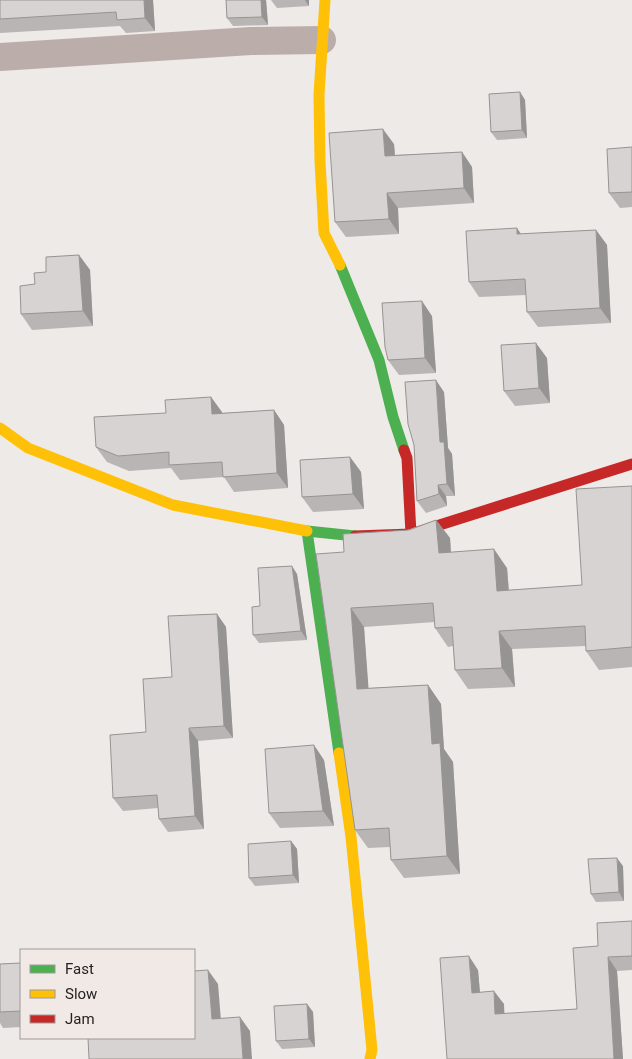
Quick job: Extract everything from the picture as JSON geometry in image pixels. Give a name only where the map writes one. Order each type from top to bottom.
[{"type":"street","points":[[325,0],[319,95],[324,233],[351,288],[379,360],[393,417],[408,458],[411,534]]},
{"type":"street","points":[[0,57],[251,41],[322,40]]},
{"type":"street","points":[[0,428],[28,448],[173,506],[307,530],[360,536],[411,534],[632,464]]},
{"type":"street","points":[[307,530],[351,837],[372,1050],[370,1059]]},
{"type":"building","points":[[0,0],[144,0],[145,18],[117,20],[116,12],[0,19]]},
{"type":"building","points":[[226,0],[261,0],[262,17],[227,18]]},
{"type":"building","points":[[520,92],[522,130],[491,132],[489,94]]},
{"type":"building","points":[[383,129],[385,156],[462,152],[464,188],[387,193],[389,219],[335,222],[329,133]]},
{"type":"building","points":[[632,147],[632,192],[609,193],[607,149]]},
{"type":"building","points":[[517,228],[517,234],[596,230],[600,308],[527,312],[525,279],[469,282],[466,231]]},
{"type":"building","points":[[79,255],[83,311],[21,314],[20,286],[35,284],[34,273],[46,272],[46,257]]},
{"type":"building","points":[[422,301],[425,358],[388,360],[385,347],[382,303]]},
{"type":"building","points":[[536,343],[539,388],[504,391],[501,345]]},
{"type":"building","points":[[436,380],[440,442],[444,442],[447,484],[438,485],[439,494],[417,501],[414,445],[408,424],[405,382]]},
{"type":"building","points":[[211,397],[212,414],[274,410],[277,473],[223,477],[222,462],[169,465],[169,452],[118,456],[96,447],[94,417],[166,413],[165,400]]},
{"type":"building","points":[[350,457],[353,494],[302,497],[300,460]]},
{"type":"building","points":[[632,486],[632,647],[586,651],[585,626],[499,631],[502,668],[455,670],[452,627],[435,628],[433,603],[351,608],[357,689],[428,685],[432,744],[440,743],[447,856],[391,860],[389,828],[355,830],[316,554],[344,552],[343,534],[409,530],[436,520],[439,553],[494,549],[497,591],[582,585],[576,489]]},
{"type":"building","points":[[292,566],[301,631],[253,635],[252,607],[260,606],[258,568]]},
{"type":"building","points":[[217,614],[224,726],[189,728],[195,816],[159,819],[157,795],[113,798],[110,735],[146,732],[143,679],[172,677],[168,616]]},
{"type":"building","points":[[314,745],[323,811],[269,813],[265,749]]},
{"type":"building","points":[[291,841],[293,875],[249,878],[248,844]]},
{"type":"building","points":[[617,858],[619,892],[591,894],[588,859]]},
{"type":"building","points":[[632,921],[632,956],[608,957],[614,1059],[447,1059],[440,958],[469,956],[472,993],[494,991],[495,1014],[577,1009],[573,948],[598,946],[597,923]]},
{"type":"building","points":[[20,963],[20,1011],[0,1012],[0,964]]},
{"type":"building","points":[[208,970],[212,1019],[240,1017],[243,1059],[89,1059],[88,1039],[195,1039],[195,971]]},
{"type":"building","points":[[307,1004],[309,1039],[276,1041],[274,1006]]},
{"type":"traffic: fast","points":[[340,265],[379,360],[393,417],[404,450]]},
{"type":"traffic: fast","points":[[339,753],[307,531],[355,536]]},
{"type":"traffic: slow","points":[[325,0],[319,95],[324,233],[340,265]]},
{"type":"traffic: slow","points":[[0,428],[28,448],[173,505],[307,531]]},
{"type":"traffic: slow","points":[[339,753],[351,837],[372,1050],[370,1059]]},
{"type":"traffic: jam","points":[[404,450],[407,458],[411,534]]},
{"type":"traffic: jam","points":[[355,536],[411,534],[632,464]]}]
